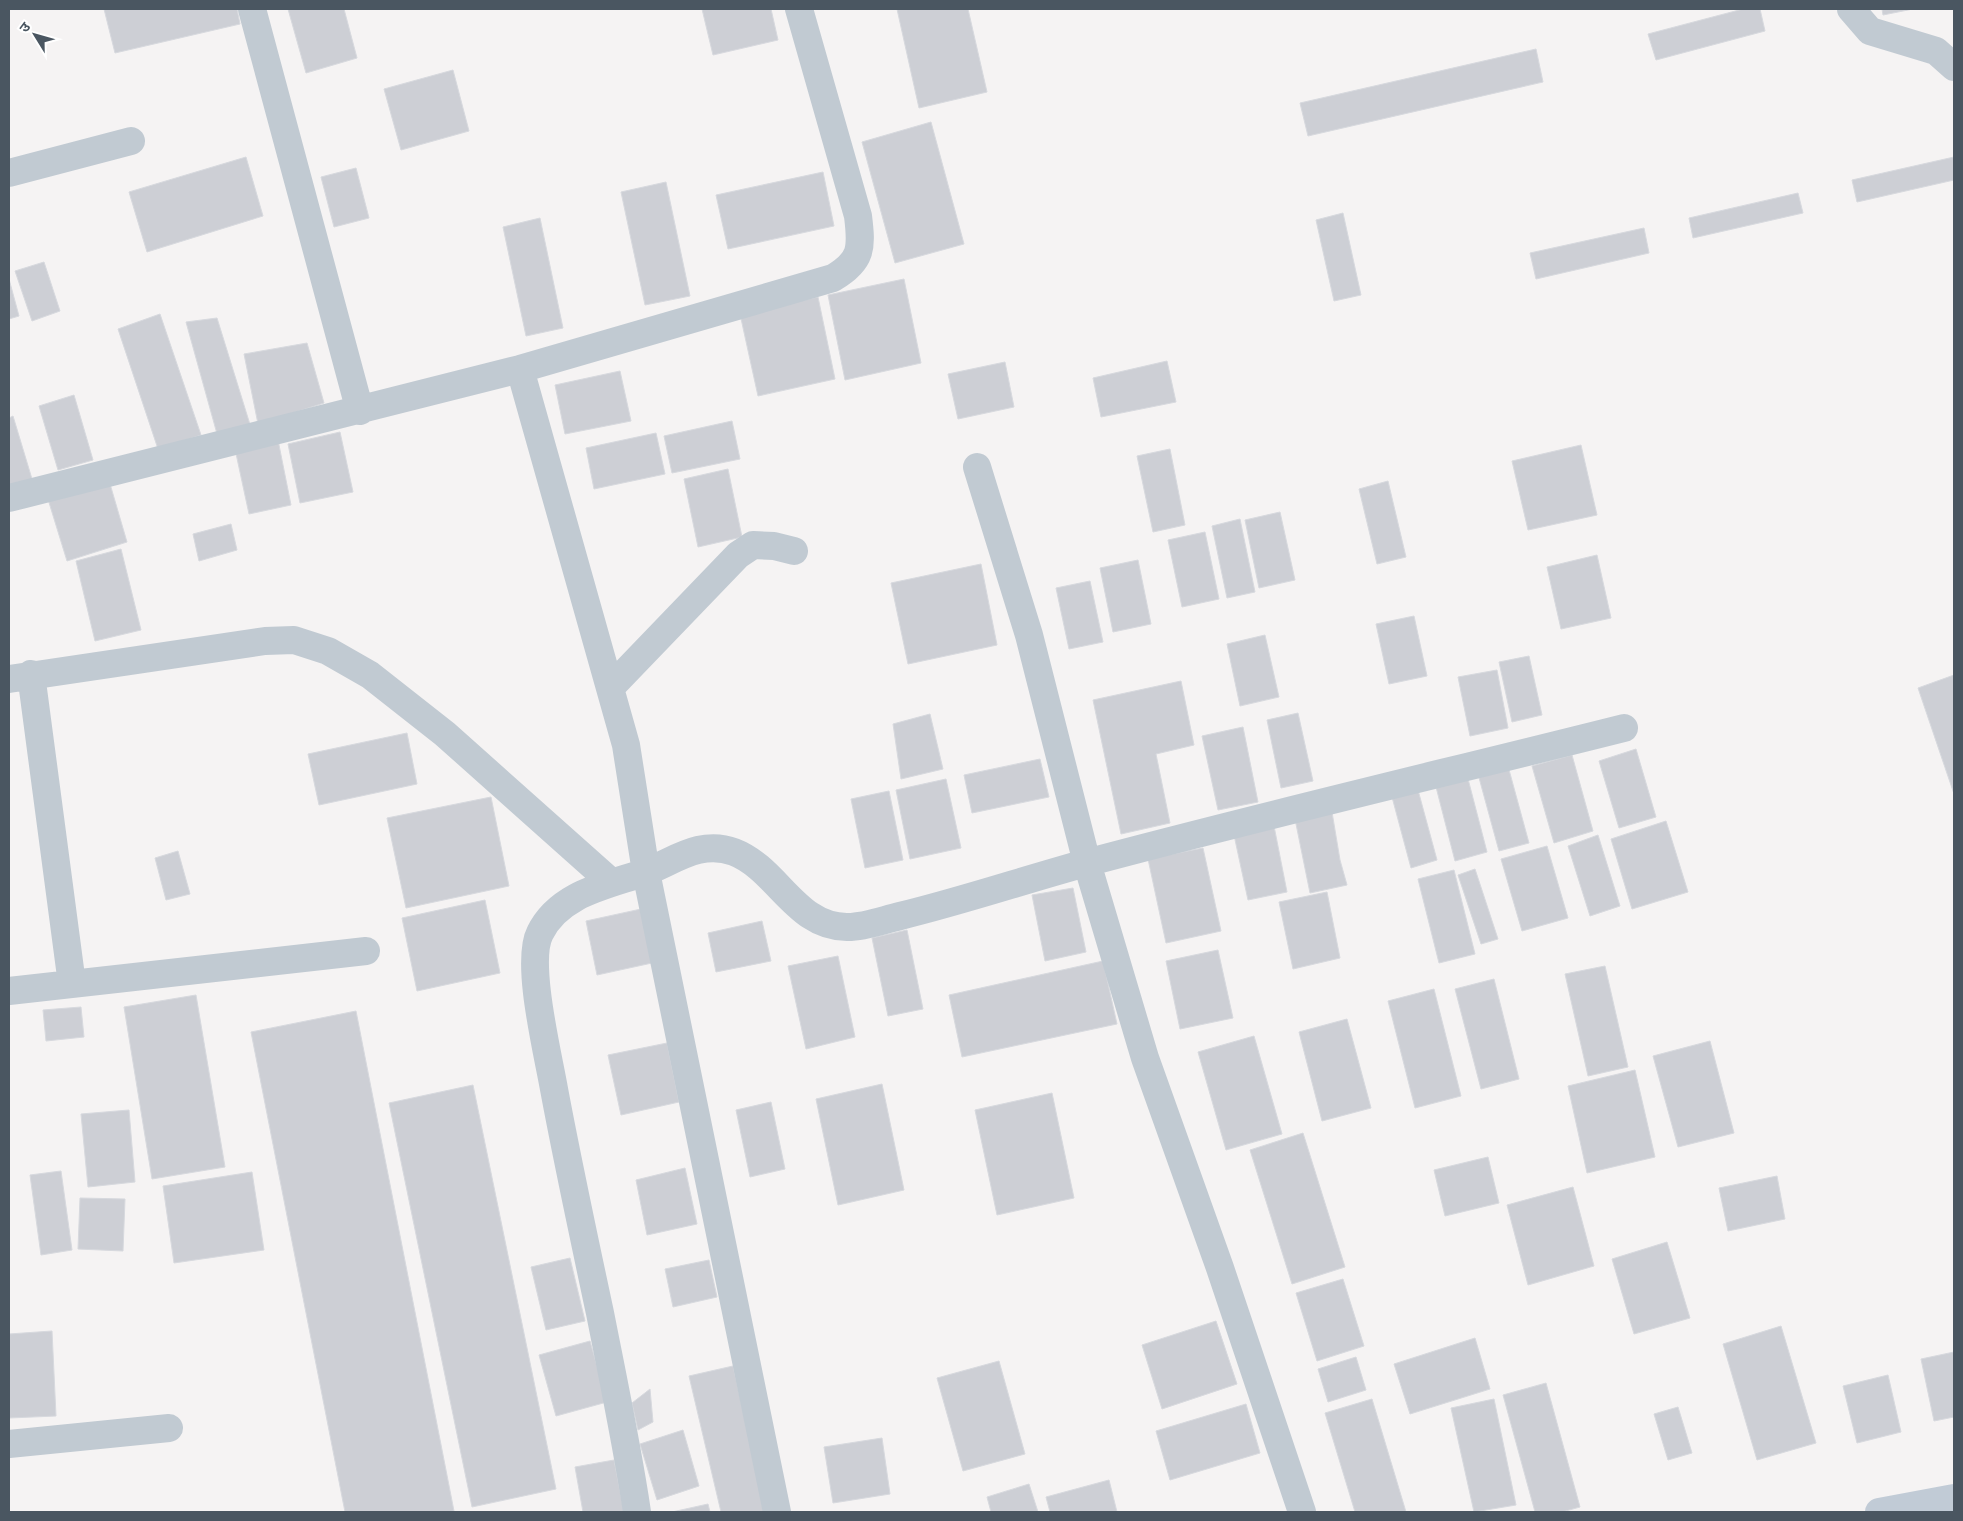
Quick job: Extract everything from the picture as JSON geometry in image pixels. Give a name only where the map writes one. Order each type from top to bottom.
[{"type":"main road","points":[[1879,1512],[1954,1498]]},
{"type":"street","points":[[252,9],[360,411]]},
{"type":"street","points":[[9,498],[360,411],[520,369],[833,278],[846,270],[856,260],[861,241],[858,216],[800,9]]},
{"type":"street","points":[[1851,9],[1870,31],[1936,51],[1954,67]]},
{"type":"street","points":[[9,173],[131,141]]},
{"type":"street","points":[[520,369],[626,745],[646,872],[777,1512]]},
{"type":"street","points":[[977,467],[1029,635],[1087,863],[1145,1058],[1220,1268],[1302,1512]]},
{"type":"street","points":[[611,687],[738,555],[753,545],[774,546],[794,551]]},
{"type":"street","points":[[72,984],[20,677],[265,641],[294,640],[328,651],[370,675],[445,734],[611,882]]},
{"type":"street","points":[[637,1512],[617,1400],[544,1036],[534,964],[537,937],[552,913],[582,894],[611,882],[646,872],[682,854],[709,848],[727,849],[742,855],[772,879],[802,910],[824,925],[850,928],[915,912],[1087,863],[1624,728]]},
{"type":"street","points":[[9,992],[366,951]]},
{"type":"street","points":[[9,1444],[168,1428]]},
{"type":"building","points":[[104,9],[237,9],[240,24],[115,53]]},
{"type":"building","points":[[288,9],[344,9],[357,58],[306,73]]},
{"type":"building","points":[[702,9],[771,9],[778,40],[713,55]]},
{"type":"building","points":[[897,9],[968,9],[987,92],[919,108]]},
{"type":"building","points":[[1743,9],[1760,9],[1765,31],[1656,60],[1648,34]]},
{"type":"building","points":[[1882,9],[1913,9],[1883,15]]},
{"type":"building","points":[[1536,49],[1543,82],[1308,136],[1300,103]]},
{"type":"building","points":[[453,70],[469,131],[401,150],[384,89]]},
{"type":"building","points":[[931,122],[964,244],[895,263],[862,142]]},
{"type":"building","points":[[246,157],[263,216],[147,252],[129,192]]},
{"type":"building","points":[[1954,157],[1954,180],[1857,202],[1852,180]]},
{"type":"building","points":[[356,168],[369,218],[334,227],[321,177]]},
{"type":"building","points":[[823,172],[834,226],[728,249],[716,195]]},
{"type":"building","points":[[666,182],[690,296],[645,305],[621,192]]},
{"type":"building","points":[[1798,193],[1803,213],[1693,238],[1689,218]]},
{"type":"building","points":[[1343,213],[1361,295],[1334,301],[1316,220]]},
{"type":"building","points":[[540,218],[563,328],[526,336],[503,227]]},
{"type":"building","points":[[1644,228],[1649,253],[1536,279],[1530,253]]},
{"type":"building","points":[[44,262],[60,311],[32,321],[15,271]]},
{"type":"building","points":[[9,279],[19,316],[9,319]]},
{"type":"building","points":[[904,279],[921,363],[845,380],[828,295]]},
{"type":"building","points":[[818,297],[835,379],[758,396],[740,314]]},
{"type":"building","points":[[160,314],[201,435],[158,449],[118,329]]},
{"type":"building","points":[[217,318],[252,431],[219,441],[186,322]]},
{"type":"building","points":[[307,343],[324,403],[258,424],[244,354]]},
{"type":"building","points":[[1167,361],[1176,402],[1101,417],[1093,378]]},
{"type":"building","points":[[1005,362],[1014,407],[958,419],[948,374]]},
{"type":"building","points":[[620,371],[631,421],[565,434],[555,385]]},
{"type":"building","points":[[74,395],[93,460],[58,470],[39,406]]},
{"type":"building","points":[[13,416],[32,479],[9,487],[9,418]]},
{"type":"building","points":[[732,421],[740,459],[672,473],[664,436]]},
{"type":"building","points":[[340,432],[353,492],[300,503],[288,444]]},
{"type":"building","points":[[656,433],[665,474],[594,489],[586,448]]},
{"type":"building","points":[[278,440],[291,505],[249,514],[235,449]]},
{"type":"building","points":[[1581,445],[1597,515],[1528,530],[1512,461]]},
{"type":"building","points":[[1170,449],[1185,525],[1153,532],[1137,456]]},
{"type":"building","points":[[728,469],[742,537],[698,547],[684,479]]},
{"type":"building","points":[[108,477],[127,542],[67,561],[47,496]]},
{"type":"building","points":[[1388,481],[1406,557],[1377,564],[1359,489]]},
{"type":"building","points":[[1280,512],[1295,580],[1259,588],[1245,520]]},
{"type":"building","points":[[1240,519],[1255,592],[1227,598],[1212,526]]},
{"type":"building","points":[[231,524],[237,550],[199,561],[193,534]]},
{"type":"building","points":[[1205,532],[1219,599],[1182,607],[1168,540]]},
{"type":"building","points":[[121,549],[141,630],[95,641],[76,561]]},
{"type":"building","points":[[1597,555],[1611,618],[1561,629],[1547,567]]},
{"type":"building","points":[[1138,560],[1151,624],[1113,632],[1100,568]]},
{"type":"building","points":[[981,564],[997,645],[908,664],[891,583]]},
{"type":"building","points":[[1090,581],[1103,642],[1069,649],[1056,588]]},
{"type":"building","points":[[1414,616],[1427,676],[1389,684],[1376,624]]},
{"type":"building","points":[[1265,635],[1279,697],[1240,706],[1227,644]]},
{"type":"building","points":[[1529,656],[1542,715],[1512,722],[1499,662]]},
{"type":"building","points":[[1497,670],[1508,728],[1470,736],[1458,677]]},
{"type":"building","points":[[1954,675],[1954,794],[1918,688]]},
{"type":"building","points":[[1181,681],[1194,745],[1156,754],[1170,823],[1121,834],[1093,700]]},
{"type":"building","points":[[1298,713],[1313,781],[1281,788],[1267,720]]},
{"type":"building","points":[[930,714],[943,769],[901,779],[893,724]]},
{"type":"building","points":[[1243,727],[1258,802],[1218,810],[1202,736]]},
{"type":"building","points":[[407,733],[417,784],[319,805],[308,754]]},
{"type":"building","points":[[1636,749],[1656,817],[1619,828],[1599,761]]},
{"type":"building","points":[[1572,755],[1593,831],[1554,843],[1532,766]]},
{"type":"building","points":[[1040,759],[1049,797],[972,813],[964,775]]},
{"type":"building","points":[[1508,766],[1529,843],[1499,851],[1478,774]]},
{"type":"building","points":[[1467,775],[1487,852],[1455,861],[1435,783]]},
{"type":"building","points":[[946,779],[961,848],[910,859],[896,790]]},
{"type":"building","points":[[1418,790],[1437,860],[1411,868],[1392,797]]},
{"type":"building","points":[[889,791],[903,860],[865,868],[851,799]]},
{"type":"building","points":[[491,797],[509,886],[406,908],[387,818]]},
{"type":"building","points":[[1332,812],[1340,860],[1347,885],[1310,893],[1295,819]]},
{"type":"building","points":[[1666,821],[1688,892],[1632,909],[1611,839]]},
{"type":"building","points":[[1274,826],[1287,892],[1248,900],[1234,835]]},
{"type":"building","points":[[1598,835],[1620,906],[1590,916],[1568,846]]},
{"type":"building","points":[[1547,846],[1568,918],[1522,931],[1501,859]]},
{"type":"building","points":[[1203,848],[1221,931],[1166,943],[1148,859]]},
{"type":"building","points":[[178,851],[190,894],[166,900],[155,858]]},
{"type":"building","points":[[1475,869],[1498,939],[1481,944],[1458,875]]},
{"type":"building","points":[[1454,870],[1475,954],[1439,963],[1418,879]]},
{"type":"building","points":[[1073,888],[1086,952],[1045,961],[1032,895]]},
{"type":"building","points":[[1327,892],[1340,958],[1293,969],[1279,902]]},
{"type":"building","points":[[485,900],[500,973],[417,991],[402,918]]},
{"type":"building","points":[[641,909],[652,963],[597,975],[586,921]]},
{"type":"building","points":[[762,921],[771,961],[716,972],[708,933]]},
{"type":"building","points":[[907,930],[923,1009],[888,1016],[872,938]]},
{"type":"building","points":[[1218,950],[1233,1018],[1180,1029],[1166,961]]},
{"type":"building","points":[[838,956],[855,1037],[806,1049],[788,966]]},
{"type":"building","points":[[1103,961],[1117,1024],[962,1057],[949,995]]},
{"type":"building","points":[[1605,966],[1628,1067],[1588,1076],[1565,974]]},
{"type":"building","points":[[1494,979],[1519,1079],[1481,1089],[1455,989]]},
{"type":"building","points":[[1434,989],[1461,1096],[1415,1108],[1388,1001]]},
{"type":"building","points":[[196,995],[225,1167],[152,1179],[124,1007]]},
{"type":"building","points":[[81,1007],[84,1037],[46,1041],[43,1010]]},
{"type":"building","points":[[356,1011],[454,1511],[345,1512],[251,1032]]},
{"type":"building","points":[[1347,1019],[1371,1108],[1322,1121],[1299,1032]]},
{"type":"building","points":[[1254,1036],[1282,1134],[1226,1150],[1198,1052]]},
{"type":"building","points":[[1710,1041],[1734,1133],[1678,1147],[1653,1056]]},
{"type":"building","points":[[667,1043],[679,1102],[621,1115],[608,1055]]},
{"type":"building","points":[[1635,1070],[1655,1157],[1587,1173],[1568,1086]]},
{"type":"building","points":[[882,1084],[904,1190],[838,1205],[816,1099]]},
{"type":"building","points":[[473,1085],[556,1489],[472,1507],[389,1103]]},
{"type":"building","points":[[1052,1093],[1074,1198],[997,1215],[975,1110]]},
{"type":"building","points":[[771,1102],[785,1169],[750,1177],[736,1110]]},
{"type":"building","points":[[129,1110],[135,1182],[88,1187],[81,1114]]},
{"type":"building","points":[[1303,1133],[1345,1267],[1292,1284],[1250,1150]]},
{"type":"building","points":[[1488,1157],[1499,1203],[1445,1216],[1434,1170]]},
{"type":"building","points":[[685,1168],[697,1224],[647,1235],[636,1180]]},
{"type":"building","points":[[61,1171],[72,1250],[41,1255],[30,1175]]},
{"type":"building","points":[[252,1172],[264,1250],[174,1263],[163,1186]]},
{"type":"building","points":[[1777,1176],[1785,1219],[1728,1231],[1719,1188]]},
{"type":"building","points":[[1573,1187],[1594,1266],[1528,1285],[1507,1205]]},
{"type":"building","points":[[80,1198],[125,1199],[123,1251],[78,1249]]},
{"type":"building","points":[[1667,1242],[1690,1318],[1634,1334],[1612,1259]]},
{"type":"building","points":[[570,1258],[585,1321],[546,1330],[531,1267]]},
{"type":"building","points":[[709,1260],[717,1297],[673,1307],[665,1269]]},
{"type":"building","points":[[1343,1279],[1364,1346],[1317,1361],[1296,1293]]},
{"type":"building","points":[[1216,1321],[1237,1384],[1162,1409],[1142,1345]]},
{"type":"building","points":[[1781,1326],[1816,1443],[1757,1460],[1723,1344]]},
{"type":"building","points":[[52,1331],[56,1416],[9,1418],[9,1334]]},
{"type":"building","points":[[1475,1338],[1490,1389],[1410,1414],[1394,1364]]},
{"type":"building","points":[[590,1341],[607,1402],[556,1416],[539,1355]]},
{"type":"building","points":[[1954,1352],[1954,1417],[1934,1421],[1921,1359]]},
{"type":"building","points":[[1356,1357],[1366,1390],[1328,1402],[1318,1369]]},
{"type":"building","points":[[999,1361],[1025,1454],[963,1471],[937,1378]]},
{"type":"building","points":[[733,1366],[766,1512],[721,1512],[689,1376]]},
{"type":"building","points":[[1888,1375],[1901,1432],[1857,1443],[1843,1386]]},
{"type":"building","points":[[1546,1383],[1580,1507],[1562,1512],[1535,1512],[1503,1395]]},
{"type":"building","points":[[650,1389],[653,1422],[638,1430],[632,1403]]},
{"type":"building","points":[[1372,1399],[1406,1512],[1355,1512],[1325,1413]]},
{"type":"building","points":[[1494,1399],[1516,1505],[1474,1512],[1451,1408]]},
{"type":"building","points":[[1246,1404],[1260,1453],[1170,1480],[1156,1431]]},
{"type":"building","points":[[1678,1407],[1692,1453],[1668,1460],[1654,1414]]},
{"type":"building","points":[[683,1430],[699,1486],[657,1500],[640,1444]]},
{"type":"building","points":[[882,1438],[890,1494],[833,1503],[824,1447]]},
{"type":"building","points":[[614,1460],[624,1512],[583,1512],[575,1467]]},
{"type":"building","points":[[1109,1480],[1117,1512],[1050,1512],[1046,1497]]},
{"type":"building","points":[[1029,1484],[1038,1512],[991,1512],[987,1497]]},
{"type":"building","points":[[708,1504],[710,1512],[672,1512]]}]
